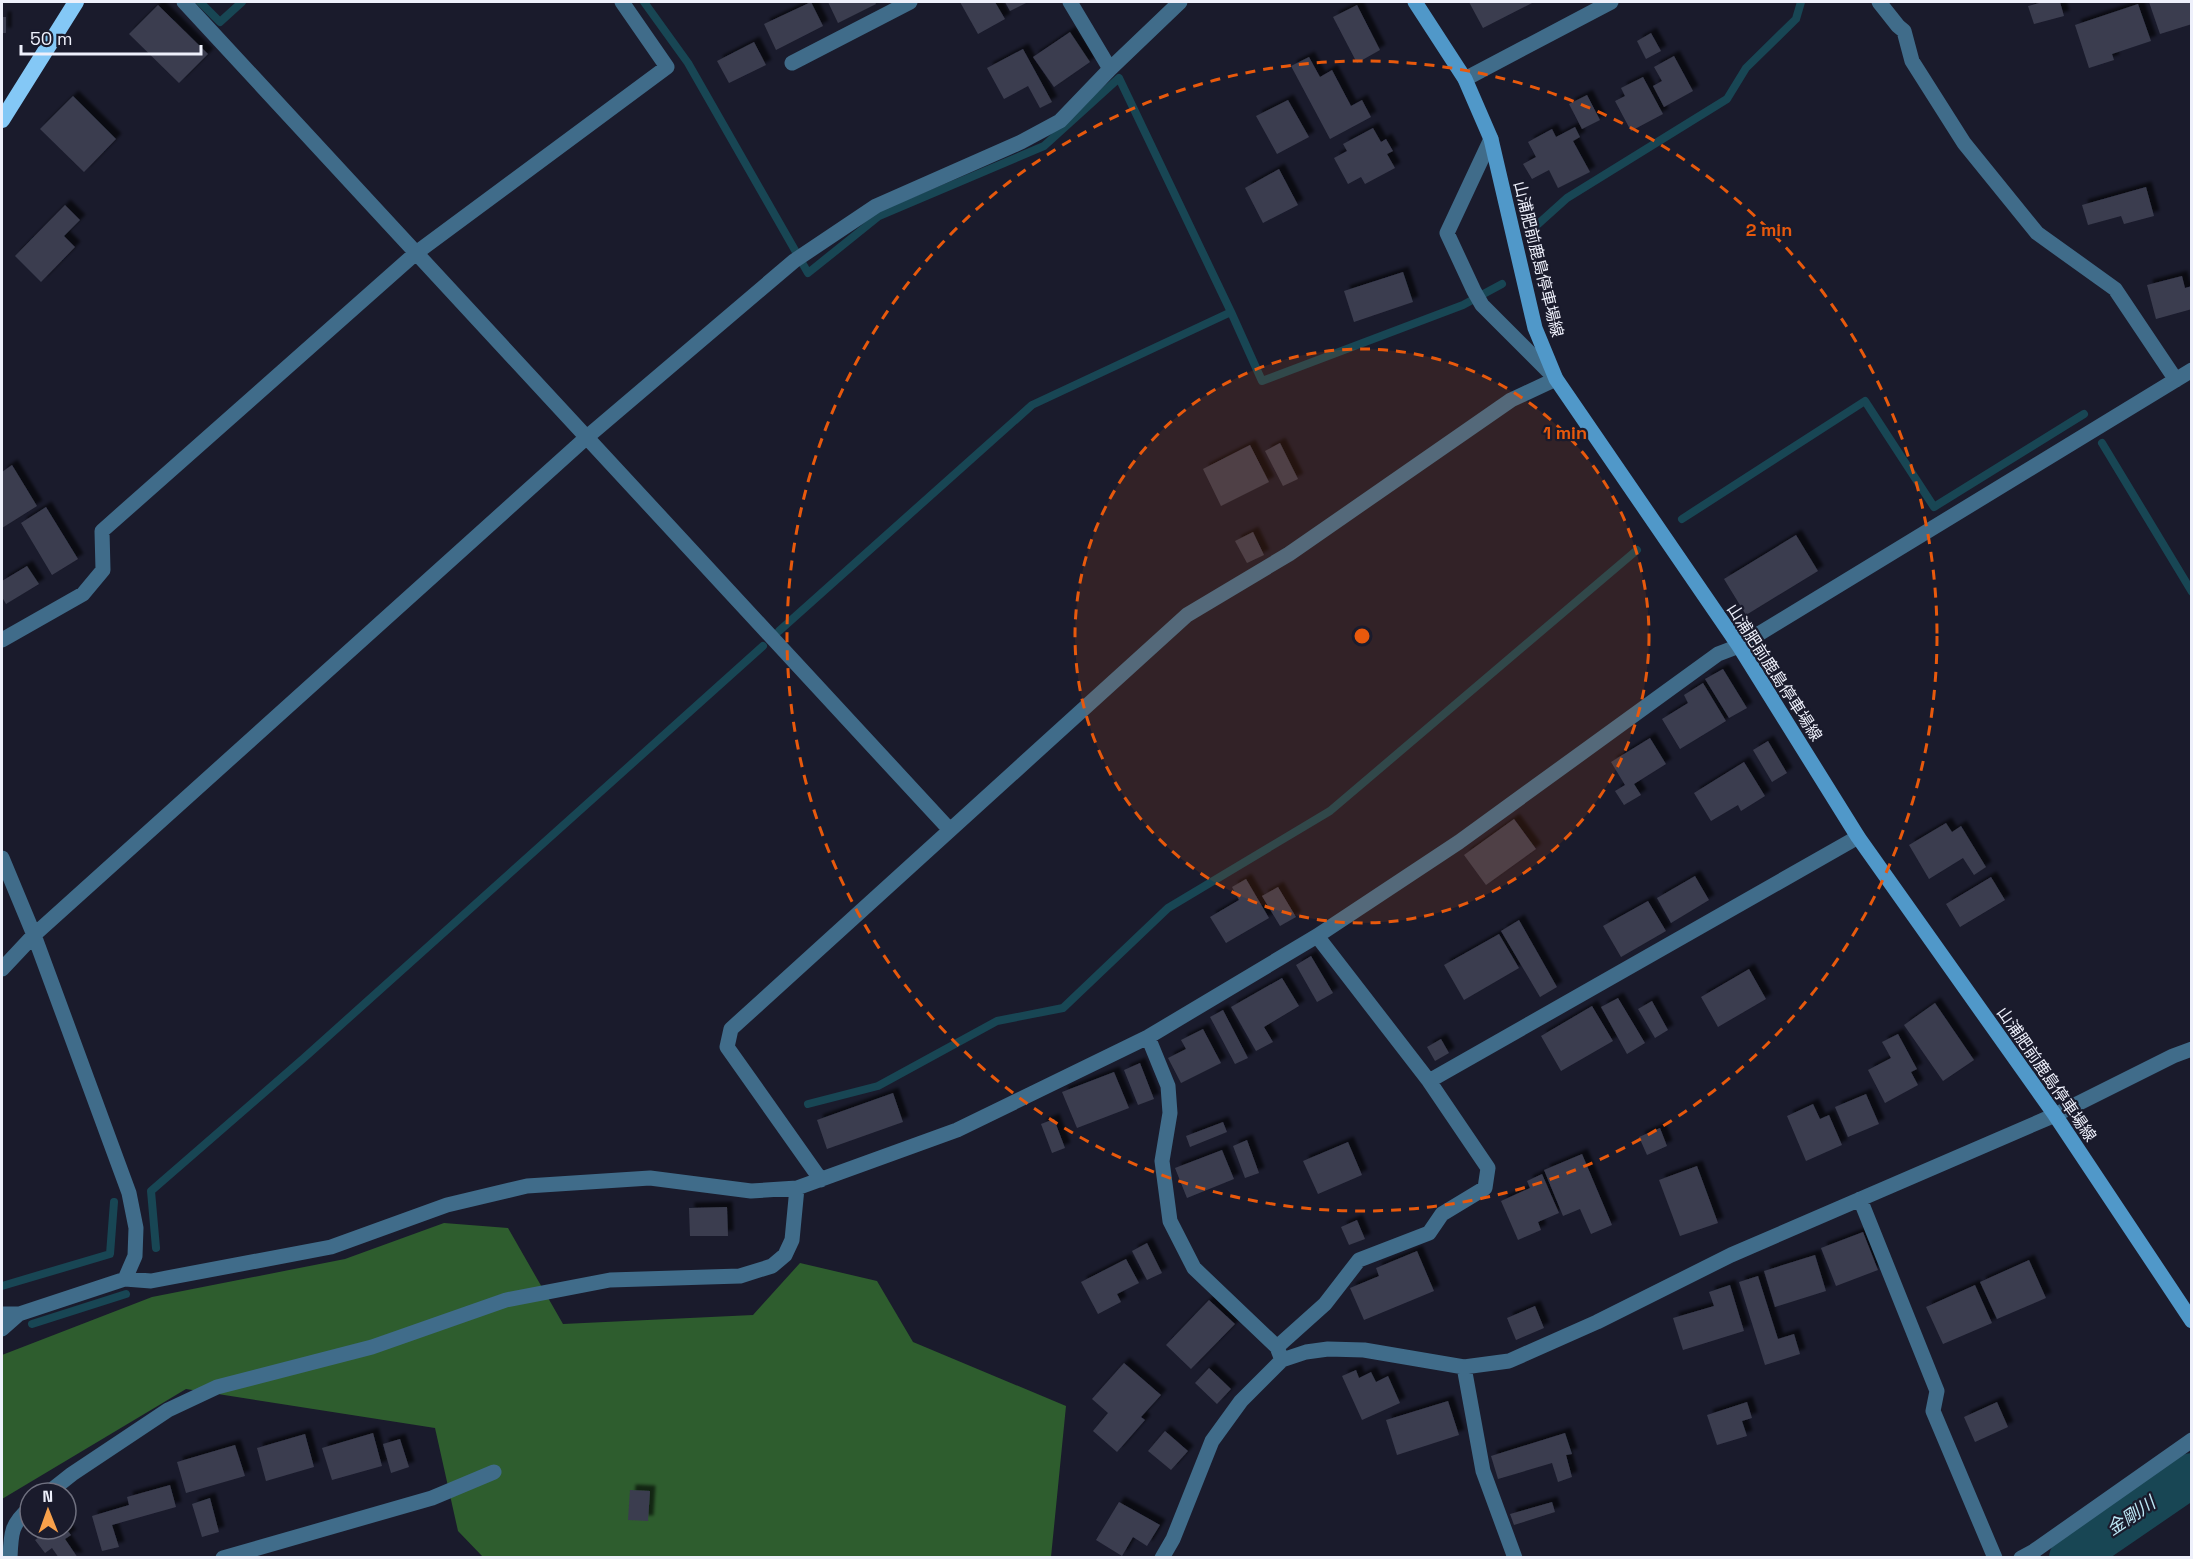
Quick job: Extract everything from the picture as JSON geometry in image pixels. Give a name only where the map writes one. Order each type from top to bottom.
[{"type":"highway","points":[[2,120],[76,2]]},
{"type":"main road","name":"山浦肥前鹿島停車場線","points":[[1415,2],[1465,79],[1491,140],[1535,328],[1556,379],[1739,646],[1858,837],[2055,1115],[2192,1321]]},
{"type":"street","points":[[184,2],[950,830]]},
{"type":"street","points":[[2,640],[83,594],[103,570],[102,531],[416,253],[667,67],[622,2]]},
{"type":"street","points":[[792,63],[910,2]]},
{"type":"street","points":[[1070,2],[1110,69]]},
{"type":"street","points":[[2,969],[34,935],[587,437],[799,257],[876,206],[1022,142],[1060,121],[1180,2]]},
{"type":"street","points":[[1465,79],[1611,2]]},
{"type":"street","points":[[1879,2],[1904,31],[1912,61],[1964,143],[2037,233],[2115,289],[2176,380]]},
{"type":"street","points":[[822,1180],[727,1047],[731,1029],[1187,615],[1289,554],[1511,400],[1556,379],[1482,305],[1447,234],[1491,140]]},
{"type":"street","points":[[2,1314],[19,1314],[125,1279],[151,1281],[331,1247],[447,1205],[527,1186],[650,1178],[751,1191],[798,1188],[957,1130],[1148,1036],[1317,936],[1459,842],[1718,654],[1739,646],[2192,370]]},
{"type":"street","points":[[1429,1081],[1858,837]]},
{"type":"street","points":[[2,858],[34,935],[129,1193],[136,1228],[135,1256],[125,1279]]},
{"type":"street","points":[[1162,1557],[1173,1539],[1212,1442],[1241,1401],[1280,1353],[1325,1304],[1359,1260],[1429,1233],[1442,1214],[1485,1188],[1488,1168],[1429,1081],[1317,936]]},
{"type":"street","points":[[1148,1036],[1168,1086],[1170,1113],[1162,1161],[1170,1221],[1194,1268],[1280,1353],[1328,1349],[1364,1350],[1464,1367],[1509,1361],[1597,1322],[1731,1255],[2055,1115],[2173,1056],[2192,1049]]},
{"type":"street","points":[[63,1481],[168,1410],[217,1387],[372,1347],[506,1300],[610,1280],[740,1276],[772,1266],[785,1255],[792,1240],[798,1188]]},
{"type":"street","points":[[1860,1199],[1936,1391],[1933,1411],[1995,1557]]},
{"type":"street","points":[[2,1329],[19,1314]]},
{"type":"street","points":[[1464,1367],[1483,1471],[1515,1557]]},
{"type":"street","points":[[2021,1557],[2034,1551],[2192,1440]]},
{"type":"street","points":[[222,1557],[432,1498],[494,1472]]},
{"type":"street","points":[[10,1557],[10,1535],[18,1518]]},
{"type":"green space","points":[[444,1223],[508,1228],[563,1324],[753,1315],[800,1263],[877,1281],[913,1342],[1066,1406],[1051,1557],[483,1557],[458,1531],[435,1428],[186,1389],[32,1481],[18,1481],[18,1489],[2,1499],[2,1355],[152,1297],[345,1259]]},
{"type":"building","points":[[811,2],[823,26],[776,50],[764,24]]},
{"type":"building","points":[[828,2],[875,2],[876,4],[838,23]]},
{"type":"building","points":[[960,2],[995,2],[1005,19],[978,34]]},
{"type":"building","points":[[1005,2],[1028,2],[1010,11]]},
{"type":"building","points":[[1469,2],[1534,2],[1483,28]]},
{"type":"building","points":[[2043,2],[2060,2],[2064,16],[2034,24],[2028,6]]},
{"type":"building","points":[[2149,2],[2192,2],[2192,24],[2160,34]]},
{"type":"building","points":[[2138,4],[2151,41],[2112,54],[2114,60],[2089,68],[2075,25]]},
{"type":"building","points":[[158,5],[208,54],[179,83],[129,34]]},
{"type":"building","points":[[1357,5],[1380,50],[1357,63],[1333,17]]},
{"type":"building","points":[[2,17],[6,17],[6,33],[2,33]]},
{"type":"building","points":[[1070,32],[1090,62],[1054,87],[1033,57]]},
{"type":"building","points":[[1651,33],[1661,51],[1646,59],[1637,41]]},
{"type":"building","points":[[754,42],[766,65],[729,83],[717,61]]},
{"type":"building","points":[[1023,49],[1052,102],[1040,108],[1028,86],[1004,99],[987,68]]},
{"type":"building","points":[[1674,56],[1693,91],[1664,107],[1653,86],[1662,81],[1654,67]]},
{"type":"building","points":[[1309,57],[1320,77],[1332,70],[1351,106],[1362,100],[1371,117],[1330,139],[1291,66]]},
{"type":"building","points":[[1643,77],[1663,114],[1631,131],[1615,101],[1625,96],[1621,88]]},
{"type":"building","points":[[1587,95],[1600,120],[1582,129],[1569,104]]},
{"type":"building","points":[[73,96],[116,139],[84,172],[40,129]]},
{"type":"building","points":[[1288,100],[1309,137],[1277,154],[1256,116]]},
{"type":"building","points":[[1575,127],[1580,137],[1573,141],[1590,172],[1558,188],[1549,170],[1532,179],[1523,164],[1536,157],[1528,142],[1552,129],[1556,137]]},
{"type":"building","points":[[1373,128],[1381,142],[1386,139],[1393,151],[1387,154],[1395,168],[1365,184],[1361,177],[1348,184],[1334,158],[1347,151],[1343,144]]},
{"type":"building","points":[[1279,169],[1298,205],[1263,223],[1245,188]]},
{"type":"building","points":[[2146,187],[2154,216],[2124,224],[2121,216],[2088,225],[2082,205]]},
{"type":"building","points":[[65,205],[80,220],[64,236],[75,247],[41,282],[15,256]]},
{"type":"building","points":[[1403,272],[1413,302],[1354,322],[1344,291]]},
{"type":"building","points":[[2182,276],[2185,288],[2192,286],[2192,309],[2156,319],[2147,285]]},
{"type":"building","points":[[1280,443],[1298,479],[1283,486],[1265,451]]},
{"type":"building","points":[[1250,445],[1269,482],[1221,506],[1203,469]]},
{"type":"building","points":[[12,465],[37,506],[2,528],[2,472]]},
{"type":"building","points":[[46,507],[78,559],[52,575],[21,523]]},
{"type":"building","points":[[1253,532],[1264,555],[1247,563],[1235,541]]},
{"type":"building","points":[[1796,535],[1818,571],[1746,615],[1724,579]]},
{"type":"building","points":[[27,566],[39,584],[6,604],[2,597],[2,581]]},
{"type":"building","points":[[1723,669],[1747,708],[1729,718],[1705,679]]},
{"type":"building","points":[[1703,683],[1726,721],[1680,749],[1662,719],[1688,703],[1684,695]]},
{"type":"building","points":[[1650,738],[1666,764],[1634,784],[1641,795],[1624,805],[1615,791],[1625,785],[1611,762]]},
{"type":"building","points":[[1768,741],[1787,773],[1772,782],[1753,750]]},
{"type":"building","points":[[1744,762],[1765,796],[1741,811],[1738,805],[1711,821],[1694,793]]},
{"type":"building","points":[[1514,819],[1536,849],[1486,885],[1464,855]]},
{"type":"building","points":[[1946,823],[1952,832],[1961,826],[1986,867],[1974,875],[1963,858],[1929,879],[1909,845]]},
{"type":"building","points":[[1695,876],[1709,900],[1671,923],[1657,898]]},
{"type":"building","points":[[1991,877],[2005,900],[1960,927],[1946,904]]},
{"type":"building","points":[[1246,879],[1269,918],[1226,943],[1210,917],[1239,900],[1232,887]]},
{"type":"building","points":[[1278,887],[1296,917],[1280,926],[1262,896]]},
{"type":"building","points":[[1648,901],[1666,931],[1621,957],[1603,926]]},
{"type":"building","points":[[1519,920],[1557,987],[1540,997],[1501,931]]},
{"type":"building","points":[[1499,934],[1519,968],[1464,1000],[1444,965]]},
{"type":"building","points":[[1311,956],[1333,993],[1317,1002],[1296,965]]},
{"type":"building","points":[[1749,969],[1766,999],[1718,1027],[1701,997]]},
{"type":"building","points":[[1282,978],[1299,1006],[1264,1027],[1273,1042],[1256,1051],[1231,1007]]},
{"type":"building","points":[[1618,998],[1645,1043],[1627,1054],[1601,1007]]},
{"type":"building","points":[[1652,1001],[1668,1030],[1655,1038],[1638,1009]]},
{"type":"building","points":[[1935,1003],[1974,1060],[1943,1081],[1904,1025]]},
{"type":"building","points":[[1592,1006],[1613,1041],[1561,1071],[1541,1036]]},
{"type":"building","points":[[1223,1010],[1248,1058],[1235,1064],[1210,1017]]},
{"type":"building","points":[[1203,1029],[1221,1063],[1181,1083],[1168,1058],[1186,1049],[1181,1040]]},
{"type":"building","points":[[1898,1034],[1917,1069],[1911,1072],[1918,1085],[1885,1103],[1868,1070],[1891,1058],[1882,1042]]},
{"type":"building","points":[[1441,1039],[1449,1053],[1435,1061],[1427,1047]]},
{"type":"building","points":[[1140,1063],[1154,1099],[1138,1105],[1124,1070]]},
{"type":"building","points":[[1114,1072],[1129,1108],[1077,1128],[1062,1092]]},
{"type":"building","points":[[893,1093],[903,1122],[827,1149],[817,1120]]},
{"type":"building","points":[[1866,1094],[1879,1124],[1848,1137],[1835,1107]]},
{"type":"building","points":[[1813,1104],[1820,1119],[1829,1115],[1842,1145],[1806,1161],[1787,1116]]},
{"type":"building","points":[[1054,1119],[1065,1148],[1052,1153],[1041,1124]]},
{"type":"building","points":[[1223,1122],[1227,1132],[1190,1147],[1186,1136]]},
{"type":"building","points":[[1660,1128],[1667,1146],[1647,1155],[1639,1137]]},
{"type":"building","points":[[1247,1140],[1259,1173],[1245,1178],[1233,1146]]},
{"type":"building","points":[[1348,1142],[1362,1175],[1318,1194],[1303,1161]]},
{"type":"building","points":[[1222,1150],[1234,1179],[1187,1198],[1175,1168]]},
{"type":"building","points":[[1582,1154],[1612,1225],[1591,1234],[1580,1209],[1563,1216],[1544,1170]]},
{"type":"building","points":[[1697,1166],[1718,1223],[1680,1236],[1659,1180]]},
{"type":"building","points":[[1542,1174],[1559,1213],[1538,1222],[1541,1230],[1518,1240],[1501,1201],[1530,1188],[1527,1181]]},
{"type":"building","points":[[727,1207],[728,1236],[690,1236],[689,1208]]},
{"type":"building","points":[[1357,1220],[1365,1239],[1349,1245],[1341,1227]]},
{"type":"building","points":[[1863,1232],[1878,1270],[1836,1286],[1821,1248]]},
{"type":"building","points":[[1147,1243],[1162,1273],[1147,1280],[1132,1251]]},
{"type":"building","points":[[1417,1251],[1434,1291],[1364,1320],[1350,1288],[1379,1276],[1376,1268]]},
{"type":"building","points":[[1815,1255],[1826,1291],[1775,1307],[1764,1271]]},
{"type":"building","points":[[1126,1259],[1139,1283],[1117,1294],[1121,1302],[1098,1314],[1081,1282]]},
{"type":"building","points":[[2029,1260],[2046,1298],[1997,1319],[1980,1282]]},
{"type":"building","points":[[1758,1276],[1778,1339],[1794,1334],[1800,1354],[1765,1365],[1739,1282]]},
{"type":"building","points":[[1730,1285],[1744,1331],[1683,1350],[1673,1318],[1714,1306],[1709,1292]]},
{"type":"building","points":[[1975,1285],[1992,1323],[1943,1344],[1926,1307]]},
{"type":"building","points":[[1209,1300],[1235,1324],[1191,1369],[1166,1345]]},
{"type":"building","points":[[1535,1306],[1544,1328],[1516,1340],[1507,1318]]},
{"type":"building","points":[[1124,1363],[1161,1395],[1141,1417],[1145,1420],[1117,1452],[1093,1431],[1108,1413],[1092,1399]]},
{"type":"building","points":[[1209,1368],[1231,1389],[1217,1404],[1195,1383]]},
{"type":"building","points":[[1356,1370],[1359,1378],[1371,1372],[1376,1382],[1388,1376],[1400,1403],[1362,1420],[1342,1376]]},
{"type":"building","points":[[1448,1401],[1459,1435],[1397,1455],[1386,1420]]},
{"type":"building","points":[[1747,1402],[1752,1418],[1742,1421],[1747,1436],[1717,1445],[1707,1415]]},
{"type":"building","points":[[1997,1402],[2008,1427],[1975,1442],[1964,1417]]},
{"type":"building","points":[[1165,1431],[1188,1451],[1171,1470],[1148,1451]]},
{"type":"building","points":[[373,1433],[382,1466],[332,1480],[322,1448]]},
{"type":"building","points":[[1565,1433],[1572,1454],[1566,1455],[1572,1477],[1558,1482],[1552,1463],[1498,1479],[1491,1456]]},
{"type":"building","points":[[305,1434],[314,1467],[266,1481],[257,1448]]},
{"type":"building","points":[[400,1439],[409,1467],[391,1473],[383,1444]]},
{"type":"building","points":[[235,1445],[245,1476],[186,1493],[177,1462]]},
{"type":"building","points":[[170,1485],[176,1507],[112,1525],[119,1547],[102,1551],[92,1516],[129,1505],[127,1497]]},
{"type":"building","points":[[630,1490],[650,1491],[648,1521],[628,1520]]},
{"type":"building","points":[[210,1498],[219,1532],[202,1537],[192,1504]]},
{"type":"building","points":[[1119,1502],[1160,1525],[1147,1546],[1133,1537],[1122,1556],[1096,1540]]},
{"type":"building","points":[[1552,1502],[1555,1512],[1514,1525],[1510,1514]]},
{"type":"building","points":[[36,1541],[66,1541],[78,1558],[59,1558],[52,1548],[45,1553]]},
{"type":"waterway","points":[[200,2],[220,22],[242,2]]},
{"type":"waterway","points":[[644,2],[688,63],[808,273],[879,216],[1044,146],[1119,78],[1231,312]]},
{"type":"waterway","points":[[1537,225],[1567,198],[1727,99],[1746,68],[1796,19],[1801,2]]},
{"type":"waterway","points":[[779,631],[1032,405],[1231,312],[1262,381],[1463,305],[1502,284]]},
{"type":"waterway","points":[[1682,519],[1865,401],[1934,507],[2084,414]]},
{"type":"waterway","points":[[2102,443],[2192,592]]},
{"type":"waterway","points":[[808,1104],[878,1086],[997,1021],[1063,1008],[1168,908],[1330,811],[1637,550]]},
{"type":"waterway","points":[[156,1248],[151,1191],[304,1058],[763,646]]},
{"type":"waterway","points":[[2,1286],[110,1254],[114,1202]]},
{"type":"waterway","points":[[32,1324],[126,1294]]},
{"type":"waterway","name":"金剛川","points":[[2071,1558],[2192,1475]]}]
